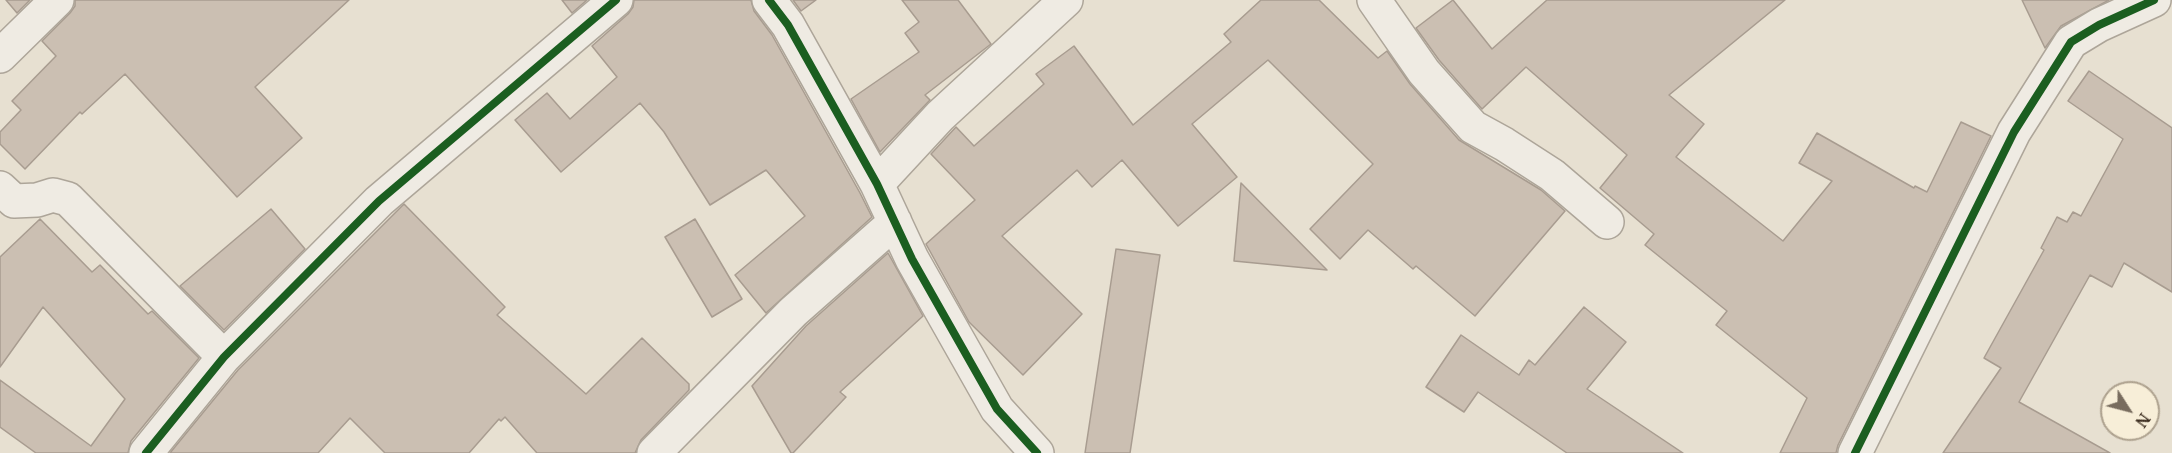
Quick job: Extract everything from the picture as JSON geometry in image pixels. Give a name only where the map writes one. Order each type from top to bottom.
[{"type":"street","points":[[0,56],[57,0]]},
{"type":"street","points":[[146,453],[224,357],[379,201],[616,0]]},
{"type":"street","points":[[769,0],[788,25],[877,184],[912,259],[997,409],[1037,453]]},
{"type":"street","points":[[877,184],[940,116],[1066,0]]},
{"type":"street","points":[[1374,0],[1424,72],[1473,127],[1552,175],[1607,222]]},
{"type":"street","points":[[1855,453],[2014,132],[2071,42],[2099,25],[2154,0]]},
{"type":"street","points":[[0,188],[14,201],[38,200],[53,195],[68,199],[224,357]]},
{"type":"street","points":[[654,453],[793,312],[895,222]]},
{"type":"building","points":[[6,0],[30,0],[17,13]]},
{"type":"building","points":[[75,0],[349,0],[255,87],[302,138],[237,197],[125,74],[82,114],[80,112],[25,169],[0,144],[0,132],[21,110],[12,101],[56,56],[42,41],[70,13],[75,6]]},
{"type":"building","points":[[562,0],[587,0],[572,13]]},
{"type":"building","points":[[634,0],[751,0],[754,11],[772,35],[872,217],[766,313],[735,275],[805,216],[766,170],[710,205],[664,132],[640,103],[561,172],[515,120],[547,93],[570,119],[617,77],[592,46],[628,14],[633,7]]},
{"type":"building","points":[[793,0],[816,0],[801,11]]},
{"type":"building","points":[[902,0],[958,0],[991,44],[925,95],[930,100],[880,152],[851,99],[919,52],[905,33],[919,22]]},
{"type":"building","points":[[1261,0],[1319,0],[1378,58],[1387,51],[1410,84],[1459,140],[1541,190],[1565,211],[1475,316],[1416,266],[1413,269],[1368,230],[1340,259],[1310,229],[1373,164],[1268,60],[1192,124],[1237,177],[1178,226],[1122,160],[1092,187],[1077,170],[1002,236],[1082,314],[1023,375],[969,322],[926,244],[975,200],[931,154],[956,127],[974,146],[1044,84],[1036,74],[1074,46],[1133,125],[1231,42],[1224,34]]},
{"type":"building","points":[[1453,0],[1492,49],[1547,0],[1785,0],[1669,95],[1704,124],[1676,157],[1783,241],[1832,181],[1799,163],[1817,133],[1914,188],[1915,186],[1927,192],[1961,122],[1991,136],[1836,453],[1780,453],[1807,398],[1716,325],[1727,311],[1645,245],[1654,234],[1600,188],[1627,155],[1526,67],[1482,109],[1439,60],[1416,28]]},
{"type":"building","points":[[2022,0],[2109,0],[2061,26],[2045,48]]},
{"type":"building","points":[[2089,71],[2172,128],[2172,292],[2124,263],[2112,287],[2090,275],[2019,402],[2110,453],[1943,453],[2001,368],[1984,358],[2044,250],[2041,248],[2057,217],[2067,222],[2073,212],[2081,216],[2123,139],[2068,101]]},
{"type":"building","points":[[1241,183],[1327,270],[1234,261]]},
{"type":"building","points":[[404,204],[505,307],[497,315],[586,394],[642,338],[689,384],[689,390],[641,440],[635,453],[537,453],[505,417],[501,421],[499,419],[469,453],[385,453],[350,418],[318,453],[170,453],[238,370]]},
{"type":"building","points":[[271,209],[305,249],[224,330],[180,286]]},
{"type":"building","points":[[40,219],[92,272],[100,265],[148,314],[152,311],[199,358],[131,441],[128,453],[36,453],[0,427],[0,380],[91,446],[125,399],[43,307],[0,367],[0,257]]},
{"type":"building","points":[[695,219],[742,299],[712,317],[665,237]]},
{"type":"building","points":[[1116,249],[1160,255],[1130,453],[1085,453]]},
{"type":"building","points":[[888,253],[923,316],[840,392],[846,397],[791,453],[752,386],[806,326]]},
{"type":"building","points":[[1584,307],[1626,342],[1587,389],[1683,453],[1567,453],[1478,392],[1464,412],[1426,387],[1461,335],[1519,375],[1529,360],[1535,365]]},
{"type":"cycle path","points":[[146,453],[224,357],[379,201],[616,0]]},
{"type":"cycle path","points":[[769,0],[788,25],[877,184],[912,259],[997,409],[1037,453]]},
{"type":"cycle path","points":[[1855,453],[2014,132],[2071,42],[2099,25],[2154,0]]}]
